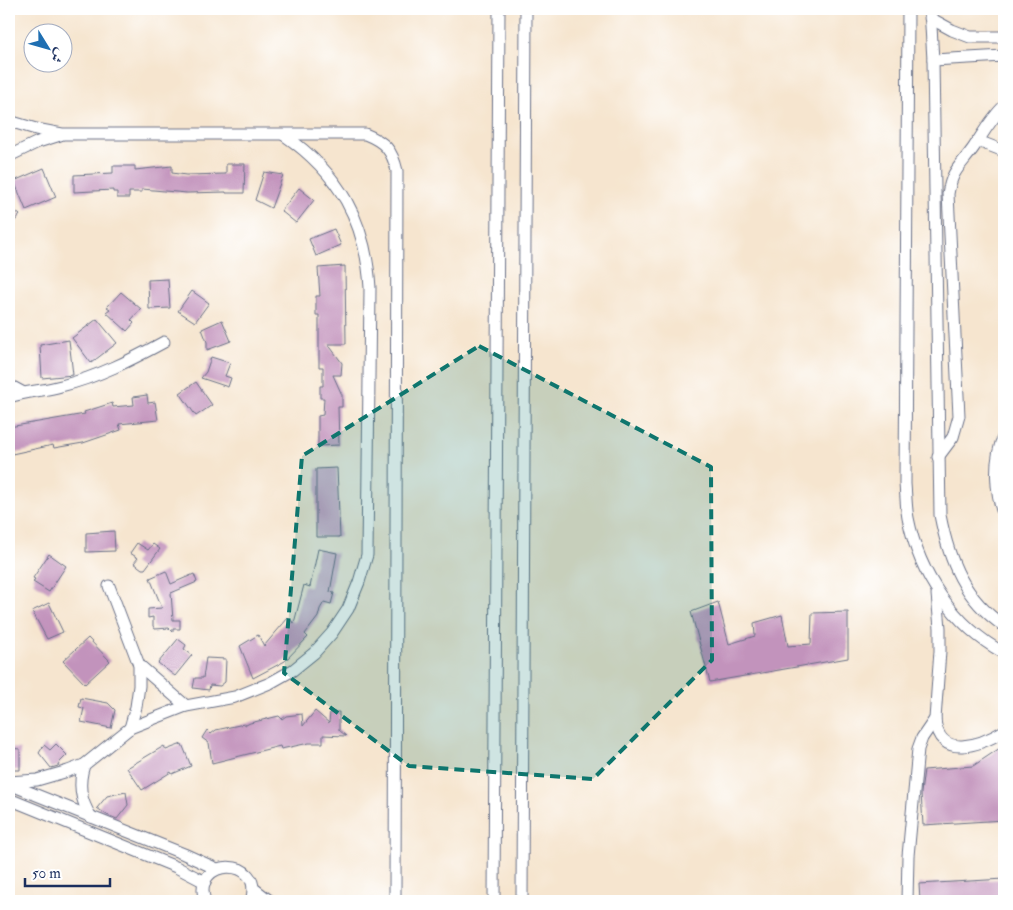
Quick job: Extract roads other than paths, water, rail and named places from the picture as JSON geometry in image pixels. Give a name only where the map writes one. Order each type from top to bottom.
[{"type":"street","points":[[494,901],[499,9]]},
{"type":"street","points":[[522,901],[526,9]]},
{"type":"street","points":[[908,9],[905,484],[908,518],[916,550],[937,592],[950,609],[974,633],[1004,653]]},
{"type":"street","points":[[930,13],[952,30],[970,37],[1004,37]]},
{"type":"street","points":[[930,13],[933,60],[940,515],[949,552],[957,572],[972,597],[990,616],[1004,626]]},
{"type":"street","points":[[933,60],[1004,56]]},
{"type":"street","points":[[938,457],[953,437],[959,416],[948,194],[953,174],[985,128],[1004,106]]},
{"type":"street","points":[[9,121],[62,134],[365,134],[377,139],[387,147],[394,158],[396,171],[395,901]]},
{"type":"street","points":[[9,156],[38,142],[62,134]]},
{"type":"street","points":[[9,783],[53,776],[84,765],[130,728],[186,706],[235,697],[270,683],[293,670],[314,653],[332,633],[348,609],[367,555],[370,288],[368,263],[364,241],[356,220],[334,180],[308,153],[284,135]]},
{"type":"street","points":[[978,140],[1004,151]]},
{"type":"street","points":[[9,398],[22,392],[61,386],[96,375],[131,360],[164,342]]},
{"type":"street","points":[[9,385],[22,392]]},
{"type":"street","points":[[1004,435],[996,474],[999,502],[1004,516]]},
{"type":"street","points":[[109,586],[139,665],[136,707],[130,728]]},
{"type":"street","points":[[937,592],[940,636],[935,719],[937,731],[949,744],[960,747],[984,742],[1004,731]]},
{"type":"street","points":[[139,665],[186,706]]},
{"type":"street","points":[[907,901],[908,856],[918,749],[922,738],[935,719]]},
{"type":"street","points":[[84,765],[81,775],[81,796],[90,817]]},
{"type":"street","points":[[9,783],[217,869]]},
{"type":"street","points":[[9,799],[176,867],[205,882]]},
{"type":"street","points":[[205,901],[203,893],[208,877],[217,869],[229,866],[240,870],[249,878],[253,888],[251,901]]},
{"type":"street","points":[[253,888],[270,901]]}]
